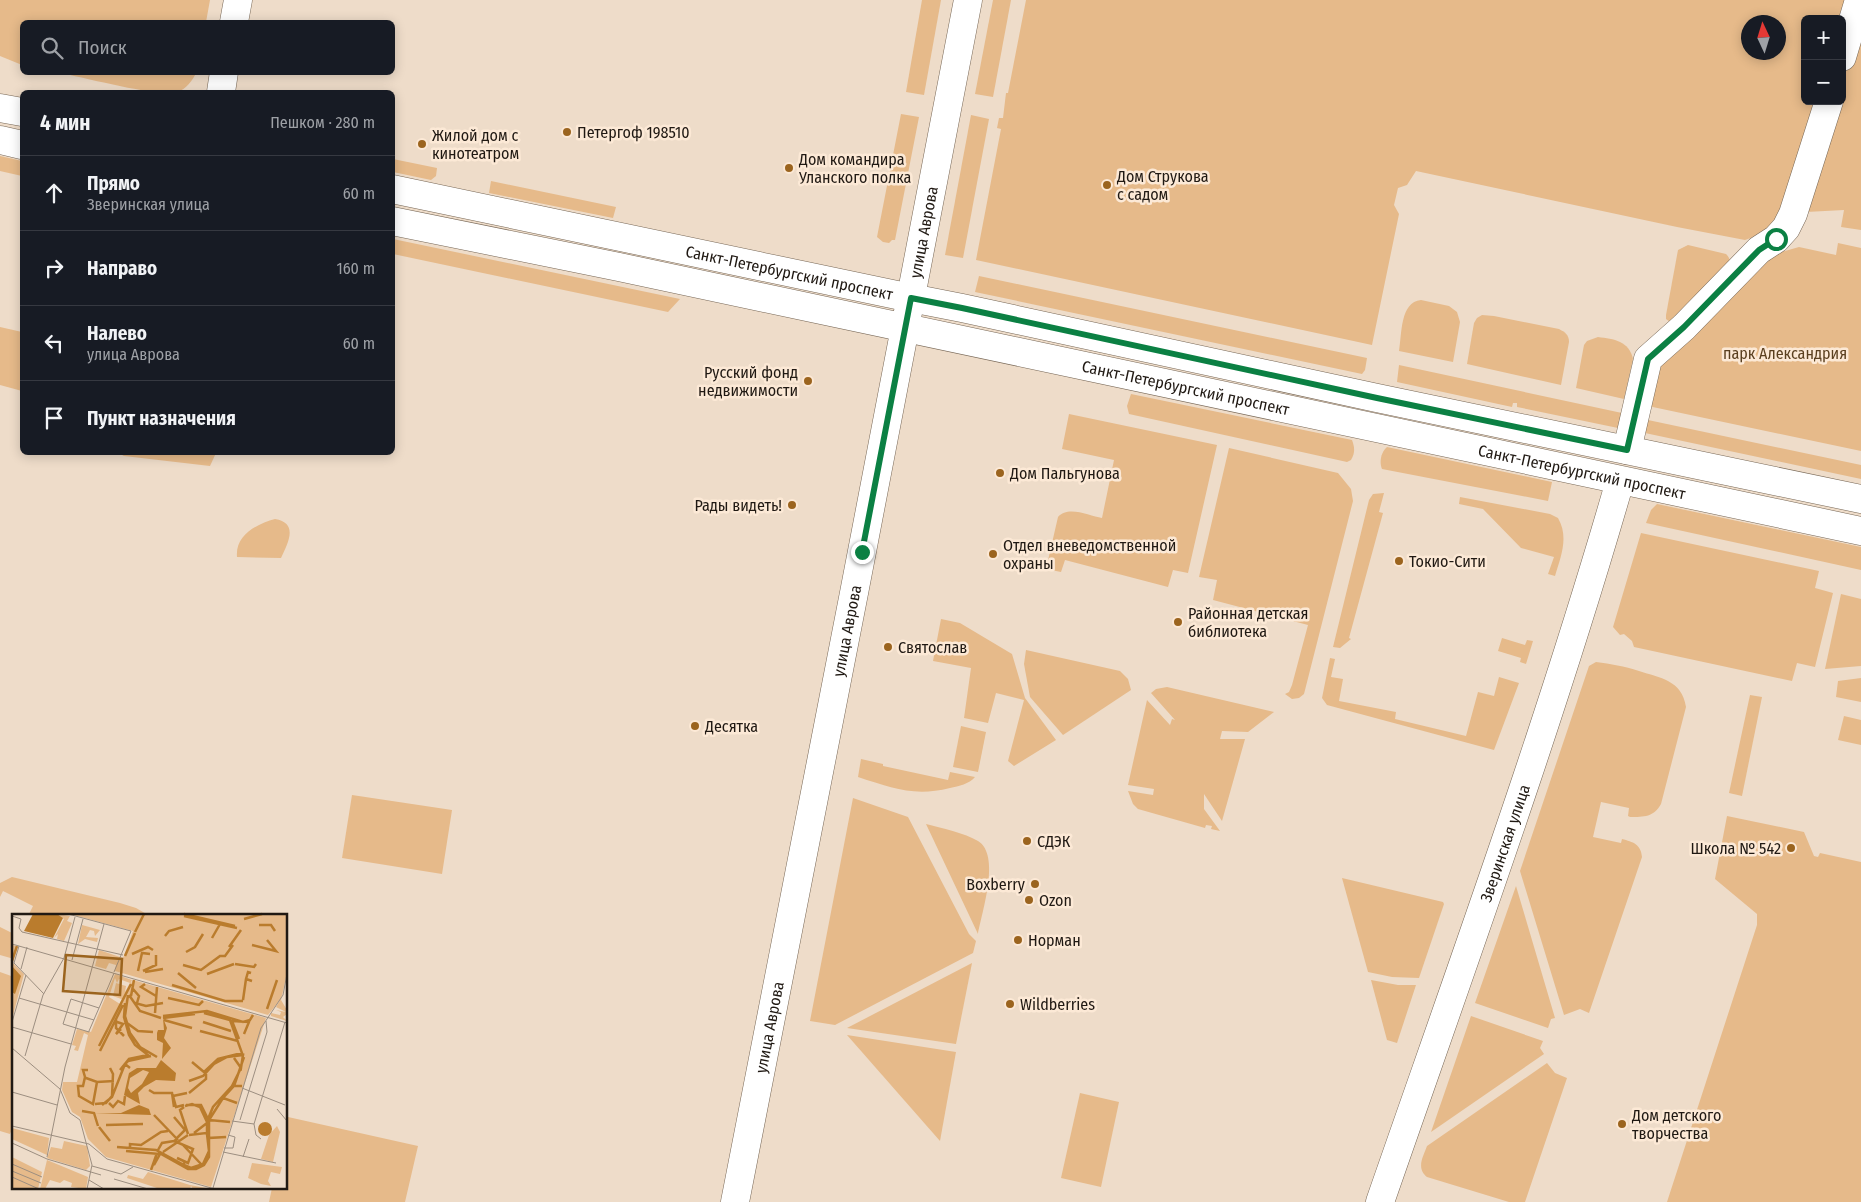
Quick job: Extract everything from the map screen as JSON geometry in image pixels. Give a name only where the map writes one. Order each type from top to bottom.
[{"type":"main road","points":[[234,20],[238,0]]},
{"type":"main road","name":"улица Аврова","points":[[735,1202],[906,328],[968,0]]},
{"type":"main road","points":[[1846,43],[1859,0]]},
{"type":"main road","points":[[221,90],[224,75]]},
{"type":"main road","points":[[1627,450],[1648,359],[1684,327],[1759,250],[1776,239],[1786,228],[1794,214],[1828,105]]},
{"type":"main road","points":[[0,108],[20,112]]},
{"type":"main road","points":[[0,140],[20,145]]},
{"type":"main road","name":"Санкт-Петербургский проспект","points":[[395,189],[1861,499]]},
{"type":"main road","name":"Санкт-Петербургский проспект","points":[[395,222],[1861,531]]},
{"type":"main road","name":"Зверинская улица","points":[[1380,1202],[1537,747],[1620,481]]},
{"type":"green space","points":[[0,0],[210,0],[206,20],[20,20],[20,64],[0,56]]},
{"type":"green space","points":[[922,0],[941,0],[924,95],[906,92]]},
{"type":"green space","points":[[993,0],[1011,0],[993,97],[975,94]]},
{"type":"green space","points":[[1026,0],[1852,0],[1844,15],[1801,15],[1801,105],[1819,105],[1781,217],[1768,228],[1745,240],[1416,171],[1407,185],[1398,188],[1394,205],[1399,214],[1372,345],[976,260],[1001,129],[997,128],[999,118],[1003,118],[1006,93],[1008,93]]},
{"type":"green space","points":[[1861,24],[1861,230],[1841,227],[1844,210],[1806,212],[1841,105],[1846,105],[1846,71]]},
{"type":"green space","points":[[69,75],[195,75],[182,90],[139,90]]},
{"type":"green space","points":[[901,114],[919,117],[895,240],[889,243],[883,242],[877,237]]},
{"type":"green space","points":[[971,115],[989,119],[963,258],[945,255]]},
{"type":"green space","points":[[0,156],[20,161],[20,176],[0,171]]},
{"type":"green space","points":[[395,159],[437,168],[436,176],[431,180],[395,172]]},
{"type":"green space","points":[[491,181],[616,207],[613,218],[489,193]]},
{"type":"green space","points":[[395,239],[680,299],[668,312],[395,254]]},
{"type":"green space","name":"парк Александрия","points":[[1838,243],[1861,248],[1861,451],[1648,406],[1657,367],[1774,254],[1799,247],[1836,255]]},
{"type":"green space","points":[[1688,245],[1726,254],[1730,260],[1730,266],[1670,322],[1666,319],[1666,315],[1678,250]]},
{"type":"green space","points":[[979,276],[1367,358],[1365,370],[1362,374],[975,292]]},
{"type":"green space","points":[[1421,300],[1449,306],[1457,312],[1460,322],[1453,362],[1399,351],[1403,320],[1409,306]]},
{"type":"green space","points":[[1482,315],[1559,329],[1565,333],[1569,342],[1561,385],[1467,364],[1474,323]]},
{"type":"green space","points":[[0,327],[20,332],[20,390],[0,385]]},
{"type":"green space","points":[[1598,337],[1620,342],[1631,353],[1633,359],[1624,399],[1576,388],[1584,345],[1587,341]]},
{"type":"green space","points":[[1399,365],[1622,413],[1618,428],[1517,407],[1517,403],[1513,403],[1512,407],[1397,382]]},
{"type":"green space","points":[[1131,394],[1352,440],[1353,455],[1351,460],[1347,462],[1129,414],[1127,406]]},
{"type":"green space","points":[[1069,414],[1217,445],[1188,573],[1173,570],[1168,587],[1065,560],[1061,572],[1046,569],[1058,517],[1067,512],[1073,512],[1102,518],[1114,460],[1062,449]]},
{"type":"green space","points":[[1648,420],[1861,465],[1861,479],[1645,433]]},
{"type":"green space","points":[[1387,447],[1552,482],[1548,501],[1382,469],[1381,457]]},
{"type":"green space","points":[[1229,448],[1338,473],[1351,489],[1353,501],[1304,694],[1299,698],[1292,699],[1285,694],[1289,692],[1292,685],[1308,625],[1213,600],[1217,580],[1199,577]]},
{"type":"green space","points":[[122,455],[215,455],[210,466]]},
{"type":"green space","points":[[1384,493],[1379,512],[1383,513],[1349,638],[1351,639],[1340,648],[1333,647],[1369,500],[1373,494]]},
{"type":"green space","points":[[1460,497],[1550,514],[1558,518],[1563,532],[1563,547],[1555,576],[1548,574],[1554,557],[1521,548],[1483,509],[1459,504]]},
{"type":"green space","points":[[1657,504],[1861,547],[1861,570],[1646,523],[1651,510]]},
{"type":"green space","points":[[275,519],[287,525],[290,534],[281,558],[237,557],[237,549],[240,542],[248,532],[261,524]]},
{"type":"green space","points":[[1641,533],[1819,571],[1815,588],[1833,593],[1815,667],[1797,663],[1792,681],[1634,647],[1632,641],[1624,634],[1620,635],[1613,627]]},
{"type":"green space","points":[[1841,594],[1861,599],[1861,666],[1825,669]]},
{"type":"green space","points":[[941,619],[960,623],[1012,654],[1025,698],[1056,740],[1014,766],[1008,761],[1024,700],[996,693],[988,723],[964,718],[971,668],[933,661]]},
{"type":"green space","points":[[1502,638],[1525,645],[1527,640],[1533,641],[1526,664],[1520,662],[1521,658],[1498,651]]},
{"type":"green space","points":[[1026,650],[1120,671],[1128,679],[1131,690],[1063,735],[1030,697],[1024,664]]},
{"type":"green space","points":[[1330,658],[1335,659],[1331,677],[1343,679],[1339,701],[1396,712],[1395,719],[1466,736],[1478,692],[1494,696],[1499,677],[1519,683],[1494,750],[1327,705],[1322,698]]},
{"type":"green space","points":[[1596,662],[1612,664],[1662,678],[1680,691],[1686,707],[1661,804],[1655,812],[1640,817],[1630,817],[1628,816],[1629,808],[1601,802],[1593,837],[1621,843],[1622,839],[1633,843],[1640,849],[1642,857],[1589,1013],[1580,1009],[1564,1015],[1520,871],[1589,666]]},
{"type":"green space","points":[[1861,678],[1861,702],[1836,697],[1838,681]]},
{"type":"green space","points":[[1167,687],[1274,712],[1248,732],[1222,731],[1220,739],[1245,739],[1222,821],[1204,794],[1204,809],[1220,831],[1211,829],[1212,826],[1206,825],[1205,828],[1138,809],[1133,804],[1128,791],[1153,795],[1154,789],[1128,785],[1147,700],[1170,725],[1172,719],[1175,720],[1151,693],[1156,689]]},
{"type":"green space","points":[[1750,695],[1762,697],[1742,796],[1729,793]]},
{"type":"green space","points":[[1844,716],[1861,720],[1861,745],[1838,740]]},
{"type":"green space","points":[[961,726],[986,732],[978,772],[953,767]]},
{"type":"green space","points":[[861,759],[883,764],[883,766],[948,780],[950,772],[975,777],[964,784],[937,791],[903,790],[858,777]]},
{"type":"green space","points":[[352,795],[452,810],[442,874],[342,858]]},
{"type":"green space","points":[[853,798],[908,817],[969,934],[976,941],[973,953],[835,1025],[810,1021]]},
{"type":"green space","points":[[1727,816],[1804,832],[1814,856],[1818,857],[1820,853],[1861,862],[1861,1202],[1667,1202],[1757,925],[1757,914],[1715,879]]},
{"type":"green space","points":[[926,824],[966,836],[978,841],[985,848],[988,858],[988,884],[978,934]]},
{"type":"green space","points":[[12,877],[120,903],[136,908],[146,914],[29,914],[33,906],[3,891],[0,897],[0,883]]},
{"type":"green space","points":[[1342,878],[1443,902],[1444,904],[1419,978],[1392,977],[1368,972]]},
{"type":"green space","points":[[1516,886],[1555,1018],[1551,1019],[1548,1028],[1475,1003]]},
{"type":"green space","points":[[0,927],[12,933],[12,958],[0,955]]},
{"type":"green space","points":[[972,963],[956,1044],[847,1028]]},
{"type":"green space","points":[[0,972],[12,976],[12,1129],[10,1134],[0,1131]]},
{"type":"green space","points":[[1371,980],[1398,985],[1416,985],[1397,1043],[1387,1040]]},
{"type":"green space","points":[[1471,1016],[1543,1041],[1540,1048],[1544,1054],[1431,1132]]},
{"type":"green space","points":[[847,1035],[956,1052],[940,1141]]},
{"type":"green space","points":[[1547,1063],[1555,1073],[1567,1078],[1525,1202],[1509,1202],[1427,1177],[1424,1174],[1421,1162],[1427,1146]]},
{"type":"green space","points":[[1080,1093],[1119,1102],[1101,1187],[1061,1178]]},
{"type":"green space","points":[[288,1117],[418,1146],[405,1202],[269,1202],[272,1190],[288,1190]]},
{"type":"place","name":"Петергоф 198510","points":[[567,132]]},
{"type":"place","name":"Жилой дом с кинотеатром","points":[[422,144]]},
{"type":"place","name":"Дом командира Уланского полка","points":[[789,168]]},
{"type":"place","name":"Дом Струкова с садом","points":[[1107,185]]},
{"type":"place","name":"Русский фонд недвижимости","points":[[808,381]]},
{"type":"place","name":"Дом Пальгунова","points":[[1000,473]]},
{"type":"place","name":"Рады видеть!","points":[[792,505]]},
{"type":"place","name":"Отдел вневедомственной охраны","points":[[993,554]]},
{"type":"place","name":"Токио-Сити","points":[[1399,561]]},
{"type":"place","name":"Районная детская библиотека","points":[[1178,622]]},
{"type":"place","name":"Святослав","points":[[888,647]]},
{"type":"place","name":"Десятка","points":[[695,726]]},
{"type":"place","name":"СДЭК","points":[[1027,841]]},
{"type":"place","name":"Школа № 542","points":[[1791,848]]},
{"type":"place","name":"Boxberry","points":[[1035,884]]},
{"type":"place","name":"Ozon","points":[[1029,900]]},
{"type":"place","name":"Норман","points":[[1018,940]]},
{"type":"place","name":"Wildberries","points":[[1010,1004]]},
{"type":"place","name":"Дом детского творчества","points":[[1622,1124]]},
{"type":"route","points":[[862,552],[911,298],[1627,450],[1648,359],[1684,327],[1759,250],[1776,239]]}]
